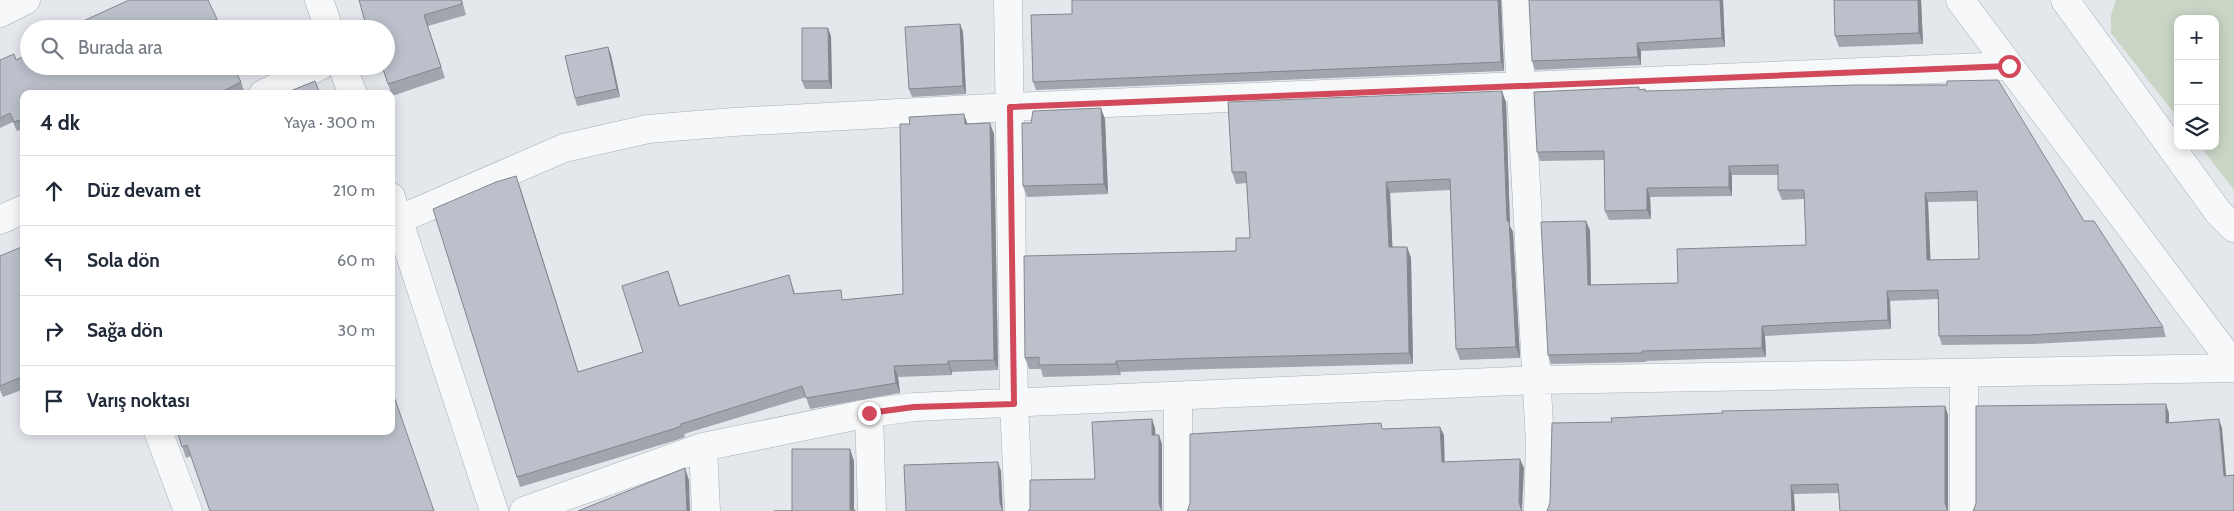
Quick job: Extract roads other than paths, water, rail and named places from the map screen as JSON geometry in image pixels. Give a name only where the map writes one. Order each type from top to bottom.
[{"type":"street","points":[[0,13],[26,0]]},
{"type":"street","points":[[319,0],[326,20]]},
{"type":"street","points":[[1008,0],[1014,404],[1019,511]]},
{"type":"street","points":[[1516,0],[1540,444],[1538,511]]},
{"type":"street","points":[[1960,0],[2234,367]]},
{"type":"street","points":[[2065,0],[2218,212],[2234,228]]},
{"type":"street","points":[[395,213],[564,148],[648,129],[732,122],[1010,107],[2009,66]]},
{"type":"street","points":[[271,90],[302,75]]},
{"type":"street","points":[[346,75],[351,90]]},
{"type":"street","points":[[0,220],[20,211]]},
{"type":"street","points":[[395,216],[494,511]]},
{"type":"street","points":[[524,511],[703,447],[869,413],[914,407],[1537,380],[2234,367]]},
{"type":"street","points":[[1964,373],[1964,511]]},
{"type":"street","points":[[1178,397],[1178,511]]},
{"type":"street","points":[[869,413],[872,511]]},
{"type":"street","points":[[160,435],[188,511]]},
{"type":"street","points":[[703,447],[706,511]]}]
